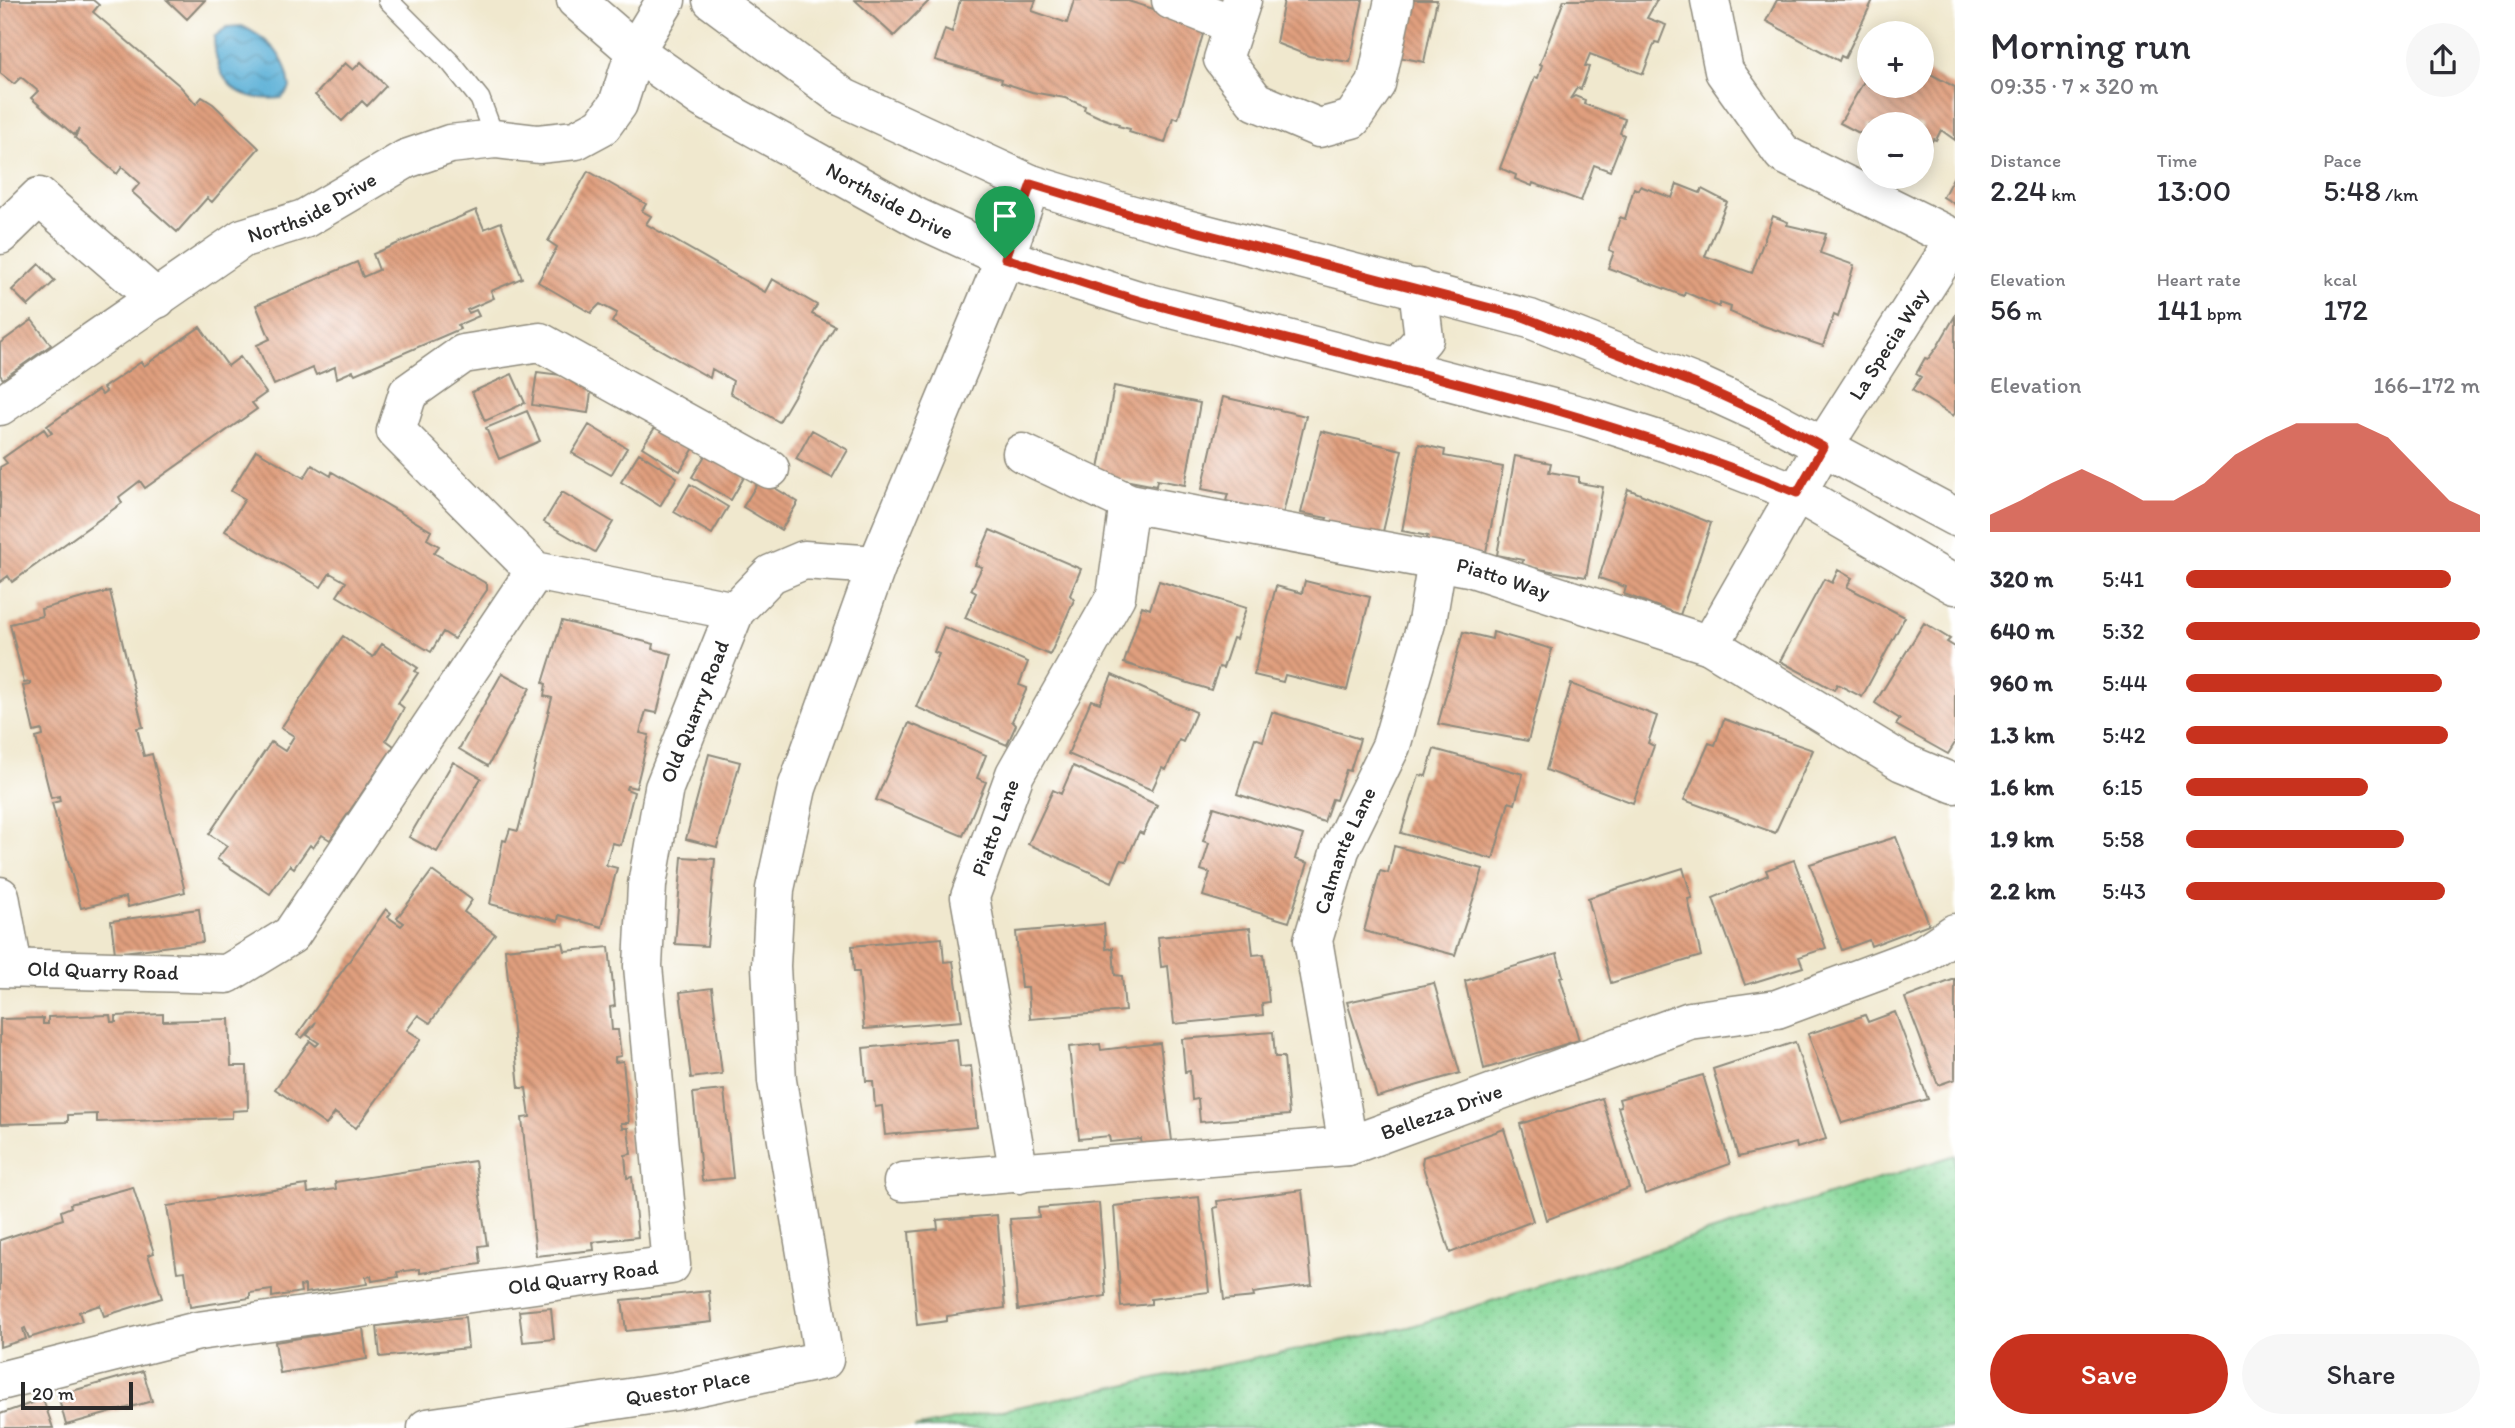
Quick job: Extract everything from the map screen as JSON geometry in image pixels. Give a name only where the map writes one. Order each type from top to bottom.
[{"type":"street","name":"Northside Drive","points":[[576,0],[635,51],[704,99],[918,218],[1005,258],[1138,300],[1583,416],[1683,449],[1797,493],[1955,585]]},
{"type":"street","name":"Northside Drive","points":[[0,406],[243,238],[304,219],[406,159],[450,144],[495,139],[538,144],[576,140],[602,126],[618,104],[635,51],[666,0]]},
{"type":"street","points":[[712,0],[844,98],[1031,184],[1129,214],[1530,319],[1696,384],[1766,416],[1955,517]]},
{"type":"street","points":[[1171,0],[1238,13],[1223,59],[1255,101],[1319,128],[1352,119],[1376,84],[1394,0]]},
{"type":"street","points":[[1710,0],[1724,71],[1783,154],[1955,240]]},
{"type":"street","points":[[877,565],[1005,258],[1031,184]]},
{"type":"street","points":[[0,235],[39,197],[157,299]]},
{"type":"street","name":"La Specia Way","points":[[1710,645],[1823,447],[1955,240]]},
{"type":"street","points":[[1399,367],[1424,338],[1418,288]]},
{"type":"street","points":[[535,571],[396,431],[408,393],[463,354],[540,342],[770,469]]},
{"type":"street","name":"Piatto Way","points":[[1022,453],[1129,503],[1469,567],[1710,645],[1902,762],[1955,784]]},
{"type":"street","name":"Piatto Lane","points":[[1019,1174],[970,897],[1015,774],[1116,596],[1129,503]]},
{"type":"street","name":"Old Quarry Road","points":[[0,1381],[198,1331],[671,1265],[643,966],[647,885],[664,788],[736,611],[771,574],[804,560],[877,565]]},
{"type":"street","name":"Calmante Lane","points":[[1348,1146],[1313,940],[1340,850],[1391,746],[1426,622],[1437,561]]},
{"type":"street","name":"Questor Place","points":[[426,1428],[676,1391],[824,1360],[777,1081],[771,966],[775,889],[797,788],[877,565]]},
{"type":"street","name":"Old Quarry Road","points":[[0,896],[7,968],[227,974],[291,935],[535,571],[736,611]]},
{"type":"street","name":"Bellezza Drive","points":[[903,1182],[1348,1146],[1690,1021],[1777,1009],[1922,955],[1955,933]]},
{"type":"lane","points":[[387,0],[451,63],[480,99],[495,139]]},
{"type":"green space","points":[[1955,1155],[1955,1428],[914,1428],[1409,1327]]},
{"type":"water","points":[[242,26],[269,43],[281,58],[290,88],[282,98],[266,99],[241,93],[224,77],[215,53],[214,37],[227,27]]},
{"type":"building","points":[[1,0],[93,0],[99,5],[93,12],[180,86],[196,104],[202,97],[213,104],[259,148],[212,202],[207,198],[177,232],[132,192],[140,183],[122,167],[117,174],[75,138],[79,129],[74,135],[31,98],[38,91],[21,77],[14,84],[0,73]]},
{"type":"building","points":[[167,0],[205,0],[187,19]]},
{"type":"building","points":[[855,0],[930,0],[894,36]]},
{"type":"building","points":[[960,0],[1036,0],[1032,11],[1067,23],[1074,0],[1125,0],[1166,13],[1204,31],[1178,119],[1173,117],[1165,143],[1129,132],[1130,129],[1084,110],[1085,106],[1065,98],[1032,92],[1001,82],[1002,79],[935,60],[945,29],[952,32]]},
{"type":"building","points":[[1284,0],[1363,0],[1350,62],[1309,56],[1276,43]]},
{"type":"building","points":[[1405,0],[1437,0],[1424,62],[1394,56]]},
{"type":"building","points":[[1564,0],[1657,0],[1647,18],[1666,25],[1659,43],[1655,42],[1643,74],[1590,54],[1585,66],[1589,67],[1581,89],[1577,88],[1570,99],[1575,96],[1585,100],[1584,104],[1625,119],[1620,133],[1624,135],[1610,171],[1594,165],[1581,201],[1533,183],[1532,186],[1515,179],[1516,175],[1500,168],[1535,77],[1538,78],[1542,65],[1540,64]]},
{"type":"building","points":[[1777,0],[1873,0],[1863,21],[1857,21],[1857,33],[1845,58],[1841,56],[1839,61],[1766,21]]},
{"type":"building","points":[[361,62],[386,86],[367,106],[362,101],[342,121],[315,95],[345,63],[353,70]]},
{"type":"building","points":[[1934,76],[1955,87],[1955,140],[1941,130],[1934,139],[1934,112],[1857,112],[1857,132],[1840,123],[1857,93],[1857,98],[1934,98]]},
{"type":"building","points":[[588,171],[646,204],[642,211],[651,216],[646,224],[765,292],[772,279],[817,305],[812,314],[835,326],[779,422],[730,393],[733,381],[712,369],[710,378],[612,322],[617,313],[600,304],[591,313],[538,282],[557,247],[548,241]]},
{"type":"building","points":[[1955,174],[1955,204],[1943,197]]},
{"type":"building","points":[[1677,184],[1700,193],[1702,189],[1727,202],[1705,256],[1752,273],[1773,216],[1788,222],[1787,225],[1826,234],[1820,253],[1854,265],[1838,317],[1834,315],[1823,346],[1758,324],[1730,312],[1731,307],[1720,303],[1719,307],[1685,292],[1684,296],[1608,268],[1614,252],[1609,250],[1620,217],[1625,219],[1634,188],[1638,190],[1640,186],[1672,198]]},
{"type":"building","points":[[476,210],[484,229],[501,222],[522,278],[491,291],[494,298],[467,310],[469,313],[476,310],[479,316],[458,325],[460,329],[355,374],[353,371],[337,378],[335,367],[316,375],[313,368],[274,385],[257,345],[270,339],[256,305],[357,262],[363,277],[379,270],[373,254]]},
{"type":"building","points":[[39,264],[55,281],[28,306],[12,290]]},
{"type":"building","points":[[1955,316],[1953,416],[1912,390],[1921,377],[1916,374],[1925,358],[1928,359],[1937,347]]},
{"type":"building","points":[[32,320],[51,345],[3,379],[0,375],[0,343]]},
{"type":"building","points":[[200,327],[228,366],[240,357],[266,393],[252,403],[257,409],[145,488],[140,481],[119,497],[122,503],[12,582],[8,576],[0,582],[0,467],[7,463],[3,458],[44,429],[48,435],[52,433],[47,426],[98,390],[102,395],[106,392],[103,388],[141,362],[144,366]]},
{"type":"building","points":[[537,372],[593,379],[588,413],[532,405]]},
{"type":"building","points":[[512,374],[525,403],[485,421],[472,392]]},
{"type":"building","points":[[1114,386],[1200,403],[1185,485],[1157,480],[1156,486],[1098,475]]},
{"type":"building","points":[[1223,397],[1306,416],[1283,514],[1226,501],[1228,494],[1202,489]]},
{"type":"building","points":[[527,411],[540,441],[499,459],[486,428]]},
{"type":"building","points":[[660,420],[697,443],[680,471],[642,447]]},
{"type":"building","points":[[589,425],[627,448],[611,475],[572,453]]},
{"type":"building","points":[[812,430],[848,450],[832,478],[796,459]]},
{"type":"building","points":[[1321,431],[1402,450],[1382,536],[1322,528],[1327,518],[1301,513]]},
{"type":"building","points":[[1419,444],[1445,450],[1444,456],[1503,467],[1485,557],[1423,545],[1428,536],[1402,531]]},
{"type":"building","points":[[709,449],[747,472],[731,500],[692,477]]},
{"type":"building","points":[[256,450],[304,478],[312,465],[331,476],[332,472],[431,531],[427,539],[439,546],[434,553],[487,584],[487,590],[454,639],[443,632],[431,652],[337,596],[346,582],[330,573],[321,587],[225,531],[245,499],[231,491]]},
{"type":"building","points":[[639,453],[677,477],[660,506],[621,482]]},
{"type":"building","points":[[1515,456],[1551,463],[1549,472],[1579,477],[1579,483],[1603,487],[1586,577],[1522,566],[1523,560],[1497,555]]},
{"type":"building","points":[[760,479],[798,502],[781,530],[743,507]]},
{"type":"building","points":[[690,484],[728,507],[712,534],[674,512]]},
{"type":"building","points":[[1628,489],[1711,523],[1680,615],[1624,594],[1626,587],[1599,578]]},
{"type":"building","points":[[562,492],[613,522],[595,552],[544,522]]},
{"type":"building","points":[[990,530],[1081,569],[1070,595],[1074,600],[1050,655],[965,618],[976,593],[971,590],[982,567],[975,565]]},
{"type":"building","points":[[1838,570],[1852,578],[1847,587],[1905,617],[1862,697],[1837,684],[1834,690],[1780,661],[1824,579],[1832,583]]},
{"type":"building","points":[[1159,581],[1246,608],[1236,639],[1233,638],[1223,668],[1219,667],[1211,690],[1124,663],[1142,606],[1150,609]]},
{"type":"building","points":[[1305,581],[1370,597],[1347,690],[1285,675],[1283,682],[1254,675],[1276,586],[1302,593]]},
{"type":"building","points":[[110,591],[143,727],[137,728],[144,756],[152,754],[185,892],[128,907],[126,897],[81,908],[52,803],[60,801],[59,796],[51,798],[36,738],[43,736],[42,730],[34,732],[23,686],[30,685],[30,682],[24,683],[10,624],[42,616],[41,609]]},
{"type":"building","points":[[562,621],[654,644],[653,649],[672,654],[657,713],[646,711],[640,733],[649,735],[636,788],[627,786],[626,789],[634,792],[621,845],[612,843],[606,865],[617,868],[602,927],[559,915],[558,921],[490,904],[503,840],[506,841],[510,829],[518,831],[552,698],[544,696],[546,684],[543,683]]},
{"type":"building","points":[[1924,623],[1950,639],[1947,642],[1955,647],[1955,743],[1948,754],[1896,725],[1900,719],[1875,703]]},
{"type":"building","points":[[944,627],[1028,662],[1019,685],[1027,688],[1012,721],[1016,725],[1007,745],[916,707],[939,654],[934,652]]},
{"type":"building","points":[[1463,632],[1492,639],[1493,632],[1552,649],[1528,741],[1438,724]]},
{"type":"building","points":[[343,636],[373,657],[382,644],[418,668],[415,671],[418,673],[398,703],[404,708],[386,740],[394,746],[330,840],[322,835],[313,848],[310,845],[294,868],[290,865],[270,894],[217,859],[227,846],[209,834],[271,742],[285,751],[294,736],[281,728]]},
{"type":"building","points":[[502,673],[530,688],[488,766],[459,749]]},
{"type":"building","points":[[1112,675],[1196,712],[1183,742],[1179,740],[1166,770],[1162,768],[1152,790],[1068,754],[1091,700],[1100,703]]},
{"type":"building","points":[[1571,684],[1657,716],[1648,743],[1654,746],[1633,803],[1546,770]]},
{"type":"building","points":[[1272,712],[1360,739],[1350,771],[1346,770],[1336,800],[1332,799],[1324,822],[1237,794],[1255,738],[1263,741]]},
{"type":"building","points":[[1724,719],[1813,750],[1775,833],[1684,800],[1709,743],[1715,745]]},
{"type":"building","points":[[909,723],[986,755],[977,778],[986,782],[963,836],[876,800]]},
{"type":"building","points":[[1434,749],[1523,774],[1515,804],[1509,802],[1493,859],[1401,833],[1419,775],[1426,776]]},
{"type":"building","points":[[709,754],[740,762],[717,847],[686,839]]},
{"type":"building","points":[[453,762],[481,778],[437,852],[409,837]]},
{"type":"building","points":[[1073,766],[1157,805],[1143,834],[1139,832],[1126,861],[1121,860],[1112,882],[1028,844],[1053,790],[1061,794]]},
{"type":"building","points":[[1214,807],[1303,835],[1295,859],[1308,863],[1289,922],[1203,896],[1210,873],[1201,870],[1209,843],[1203,841]]},
{"type":"building","points":[[1896,837],[1929,924],[1871,946],[1869,940],[1842,950],[1810,864]]},
{"type":"building","points":[[1394,846],[1483,869],[1455,955],[1364,931],[1380,871],[1388,873]]},
{"type":"building","points":[[682,857],[715,859],[707,946],[675,944]]},
{"type":"building","points":[[1794,860],[1826,948],[1799,957],[1803,967],[1745,985],[1713,898],[1768,875],[1766,870]]},
{"type":"building","points":[[1683,868],[1692,898],[1688,899],[1701,956],[1611,983],[1588,898]]},
{"type":"building","points":[[432,871],[472,900],[464,912],[495,934],[430,1023],[418,1015],[407,1030],[421,1039],[356,1128],[335,1113],[326,1125],[275,1089],[310,1041],[316,1046],[319,1043],[307,1035],[316,1022],[302,1038],[297,1035],[386,909],[391,913],[388,917],[401,926],[404,923],[397,918]]},
{"type":"building","points":[[199,909],[203,942],[115,953],[111,921]]},
{"type":"building","points":[[1104,924],[1106,949],[1113,948],[1115,975],[1122,976],[1125,1011],[1030,1019],[1028,988],[1021,988],[1016,932]]},
{"type":"building","points":[[1250,928],[1253,955],[1264,954],[1269,1002],[1262,1003],[1263,1015],[1174,1024],[1168,966],[1161,967],[1158,937]]},
{"type":"building","points":[[942,938],[944,962],[953,961],[962,1021],[864,1029],[859,972],[854,972],[852,946]]},
{"type":"building","points":[[563,943],[565,951],[609,947],[615,1006],[610,1007],[612,1030],[618,1030],[621,1056],[615,1057],[615,1062],[623,1061],[629,1123],[621,1123],[622,1128],[628,1128],[631,1154],[625,1155],[627,1178],[632,1177],[638,1237],[593,1242],[594,1250],[536,1256],[522,1118],[530,1117],[526,1088],[519,1088],[505,949]]},
{"type":"building","points":[[1557,954],[1563,976],[1560,977],[1579,1040],[1484,1069],[1465,981]]},
{"type":"building","points":[[1955,979],[1955,1079],[1938,1085],[1905,998]]},
{"type":"building","points":[[1434,983],[1460,1073],[1377,1097],[1347,1002]]},
{"type":"building","points":[[712,988],[722,1074],[691,1078],[680,992]]},
{"type":"building","points":[[1895,1012],[1928,1099],[1842,1123],[1808,1034],[1865,1015],[1868,1022]]},
{"type":"building","points":[[163,1014],[163,1021],[229,1019],[231,1066],[247,1066],[248,1110],[232,1111],[232,1118],[97,1122],[97,1114],[68,1115],[68,1122],[0,1124],[0,1019],[43,1018],[43,1024],[48,1024],[48,1017],[110,1015],[111,1022],[116,1022],[116,1016]]},
{"type":"building","points":[[1273,1032],[1275,1057],[1284,1057],[1289,1115],[1200,1122],[1198,1099],[1192,1100],[1190,1071],[1185,1072],[1182,1039]]},
{"type":"building","points":[[957,1039],[960,1067],[971,1066],[977,1127],[885,1135],[882,1106],[875,1107],[873,1081],[866,1081],[863,1048]]},
{"type":"building","points":[[1795,1042],[1826,1139],[1797,1148],[1796,1143],[1738,1157],[1713,1069]]},
{"type":"building","points":[[1160,1043],[1172,1141],[1142,1145],[1141,1139],[1110,1142],[1109,1136],[1079,1139],[1069,1047],[1100,1044],[1101,1050]]},
{"type":"building","points":[[1703,1075],[1730,1164],[1645,1194],[1618,1107],[1621,1106],[1619,1099]]},
{"type":"building","points":[[724,1090],[733,1178],[702,1181],[693,1093]]},
{"type":"building","points":[[1602,1098],[1629,1188],[1546,1220],[1520,1124]]},
{"type":"building","points":[[1504,1129],[1533,1221],[1450,1253],[1422,1164],[1423,1157]]},
{"type":"building","points":[[475,1161],[487,1245],[479,1246],[481,1264],[420,1273],[420,1269],[397,1272],[398,1277],[372,1281],[371,1276],[366,1277],[367,1284],[305,1293],[305,1285],[300,1286],[301,1292],[272,1297],[272,1290],[250,1293],[250,1298],[190,1307],[185,1271],[177,1272],[167,1206],[307,1185],[308,1193],[336,1189],[335,1182]]},
{"type":"building","points":[[133,1187],[154,1253],[148,1255],[162,1298],[104,1316],[100,1305],[79,1312],[82,1321],[29,1338],[25,1328],[26,1339],[0,1347],[0,1240],[63,1219],[61,1211],[71,1207],[70,1204]]},
{"type":"building","points":[[1302,1190],[1312,1285],[1224,1300],[1214,1208],[1218,1207],[1217,1201]]},
{"type":"building","points":[[1199,1197],[1209,1292],[1151,1299],[1151,1304],[1121,1307],[1114,1206]]},
{"type":"building","points":[[1099,1203],[1106,1296],[1018,1310],[1010,1219],[1039,1217],[1038,1208]]},
{"type":"building","points":[[997,1215],[1005,1308],[947,1316],[947,1321],[917,1325],[909,1232],[938,1229],[937,1220]]},
{"type":"building","points":[[709,1291],[712,1322],[626,1331],[622,1300]]},
{"type":"building","points":[[551,1308],[554,1339],[523,1342],[519,1311]]},
{"type":"building","points":[[465,1317],[468,1348],[380,1357],[377,1326]]},
{"type":"building","points":[[363,1328],[367,1359],[280,1373],[275,1342]]},
{"type":"building","points":[[143,1371],[152,1401],[66,1425],[58,1395]]},
{"type":"building","points":[[43,1399],[53,1428],[0,1428],[0,1414]]},
{"type":"route","points":[[1031,184],[1129,214],[1518,315],[1696,384],[1766,416],[1823,447],[1797,493],[1671,444],[1583,416],[1138,300],[1005,258],[1031,184]]}]
